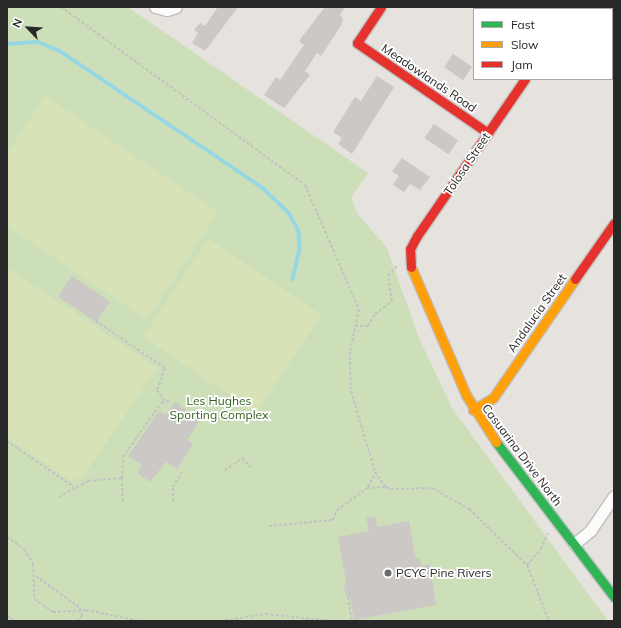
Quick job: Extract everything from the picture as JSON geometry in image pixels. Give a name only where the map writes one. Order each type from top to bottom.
[{"type":"street","points":[[155,7],[172,8]]},
{"type":"street","name":"Meadowlands Road","points":[[381,7],[357,43],[488,132]]},
{"type":"street","name":"Tolosa Street","points":[[410,249],[524,80]]},
{"type":"street","name":"Andalucia Street","points":[[473,410],[493,398],[614,223]]},
{"type":"street","name":"Casuarina Drive North","points":[[410,249],[409,263],[414,278],[473,410],[614,597]]},
{"type":"street","points":[[574,544],[590,531],[614,496]]},
{"type":"path","points":[[61,7],[305,185],[359,309],[350,352],[351,390],[375,472],[386,487]]},
{"type":"path","points":[[355,326],[368,326],[375,314],[392,301],[388,276],[399,265]]},
{"type":"path","points":[[96,321],[165,368],[157,390],[167,401],[161,403],[123,458],[123,502]]},
{"type":"path","points":[[7,441],[74,487]]},
{"type":"path","points":[[224,470],[242,458],[251,468]]},
{"type":"path","points":[[173,502],[173,487],[182,472]]},
{"type":"path","points":[[269,526],[333,520],[337,510],[367,488],[375,472]]},
{"type":"path","points":[[59,497],[74,487],[88,481],[122,478]]},
{"type":"path","points":[[367,488],[386,487],[397,490],[432,488],[452,496],[469,509],[527,565],[549,621]]},
{"type":"path","points":[[527,565],[546,541],[546,526]]},
{"type":"path","points":[[7,537],[27,552],[35,576],[34,599],[53,612],[81,611],[142,621]]},
{"type":"path","points":[[35,576],[81,611]]},
{"type":"path","points":[[348,597],[352,621]]},
{"type":"path","points":[[78,621],[81,611]]},
{"type":"path","points":[[220,621],[266,614],[332,621]]},
{"type":"path","points":[[7,616],[15,621]]},
{"type":"green space","name":"Les Hughes Sporting Complex","points":[[7,7],[128,7],[368,173],[351,198],[357,213],[387,248],[419,338],[452,408],[608,621],[7,621]]},
{"type":"green space","points":[[45,96],[218,212],[147,319],[7,226],[7,153]]},
{"type":"green space","points":[[209,239],[322,315],[256,413],[143,337]]},
{"type":"green space","points":[[7,268],[157,368],[82,478],[70,480],[7,437]]},
{"type":"building","points":[[218,7],[238,7],[205,51],[192,43],[198,33],[194,30],[200,23],[205,26]]},
{"type":"building","points":[[325,7],[345,7],[340,15],[343,18],[342,24],[321,56],[317,53],[305,71],[310,75],[284,108],[264,95],[276,77],[280,80],[304,45],[299,41]]},
{"type":"building","points":[[453,54],[472,67],[463,80],[444,67]]},
{"type":"building","points":[[377,76],[394,87],[352,154],[338,144],[342,138],[333,132],[355,97],[361,101]]},
{"type":"building","points":[[434,124],[458,140],[449,154],[424,138]]},
{"type":"building","points":[[402,158],[430,177],[420,190],[410,184],[404,192],[393,185],[399,176],[392,171]]},
{"type":"building","points":[[72,276],[110,302],[96,322],[58,297]]},
{"type":"building","points":[[175,402],[201,419],[187,440],[193,444],[177,469],[166,462],[150,482],[137,473],[142,465],[128,456],[159,411],[166,415]]},
{"type":"building","name":"PCYC Pine Rivers","points":[[376,517],[377,527],[409,521],[416,559],[420,558],[421,566],[430,564],[436,605],[354,620],[350,597],[347,597],[344,589],[346,581],[338,537],[369,531],[366,518]]},
{"type":"waterway","points":[[7,44],[38,42],[60,51],[263,188],[290,214],[299,232],[300,249],[293,279]]},
{"type":"traffic: fast","points":[[496,442],[614,597]]},
{"type":"traffic: slow","points":[[411,267],[466,395],[496,442]]},
{"type":"traffic: slow","points":[[473,410],[493,398],[575,279]]},
{"type":"traffic: jam","points":[[381,7],[357,43],[488,133]]},
{"type":"traffic: jam","points":[[411,267],[410,249],[417,236],[524,80]]},
{"type":"traffic: jam","points":[[575,279],[614,223]]},
{"type":"place","name":"PCYC Pine Rivers","points":[[388,573]]}]
